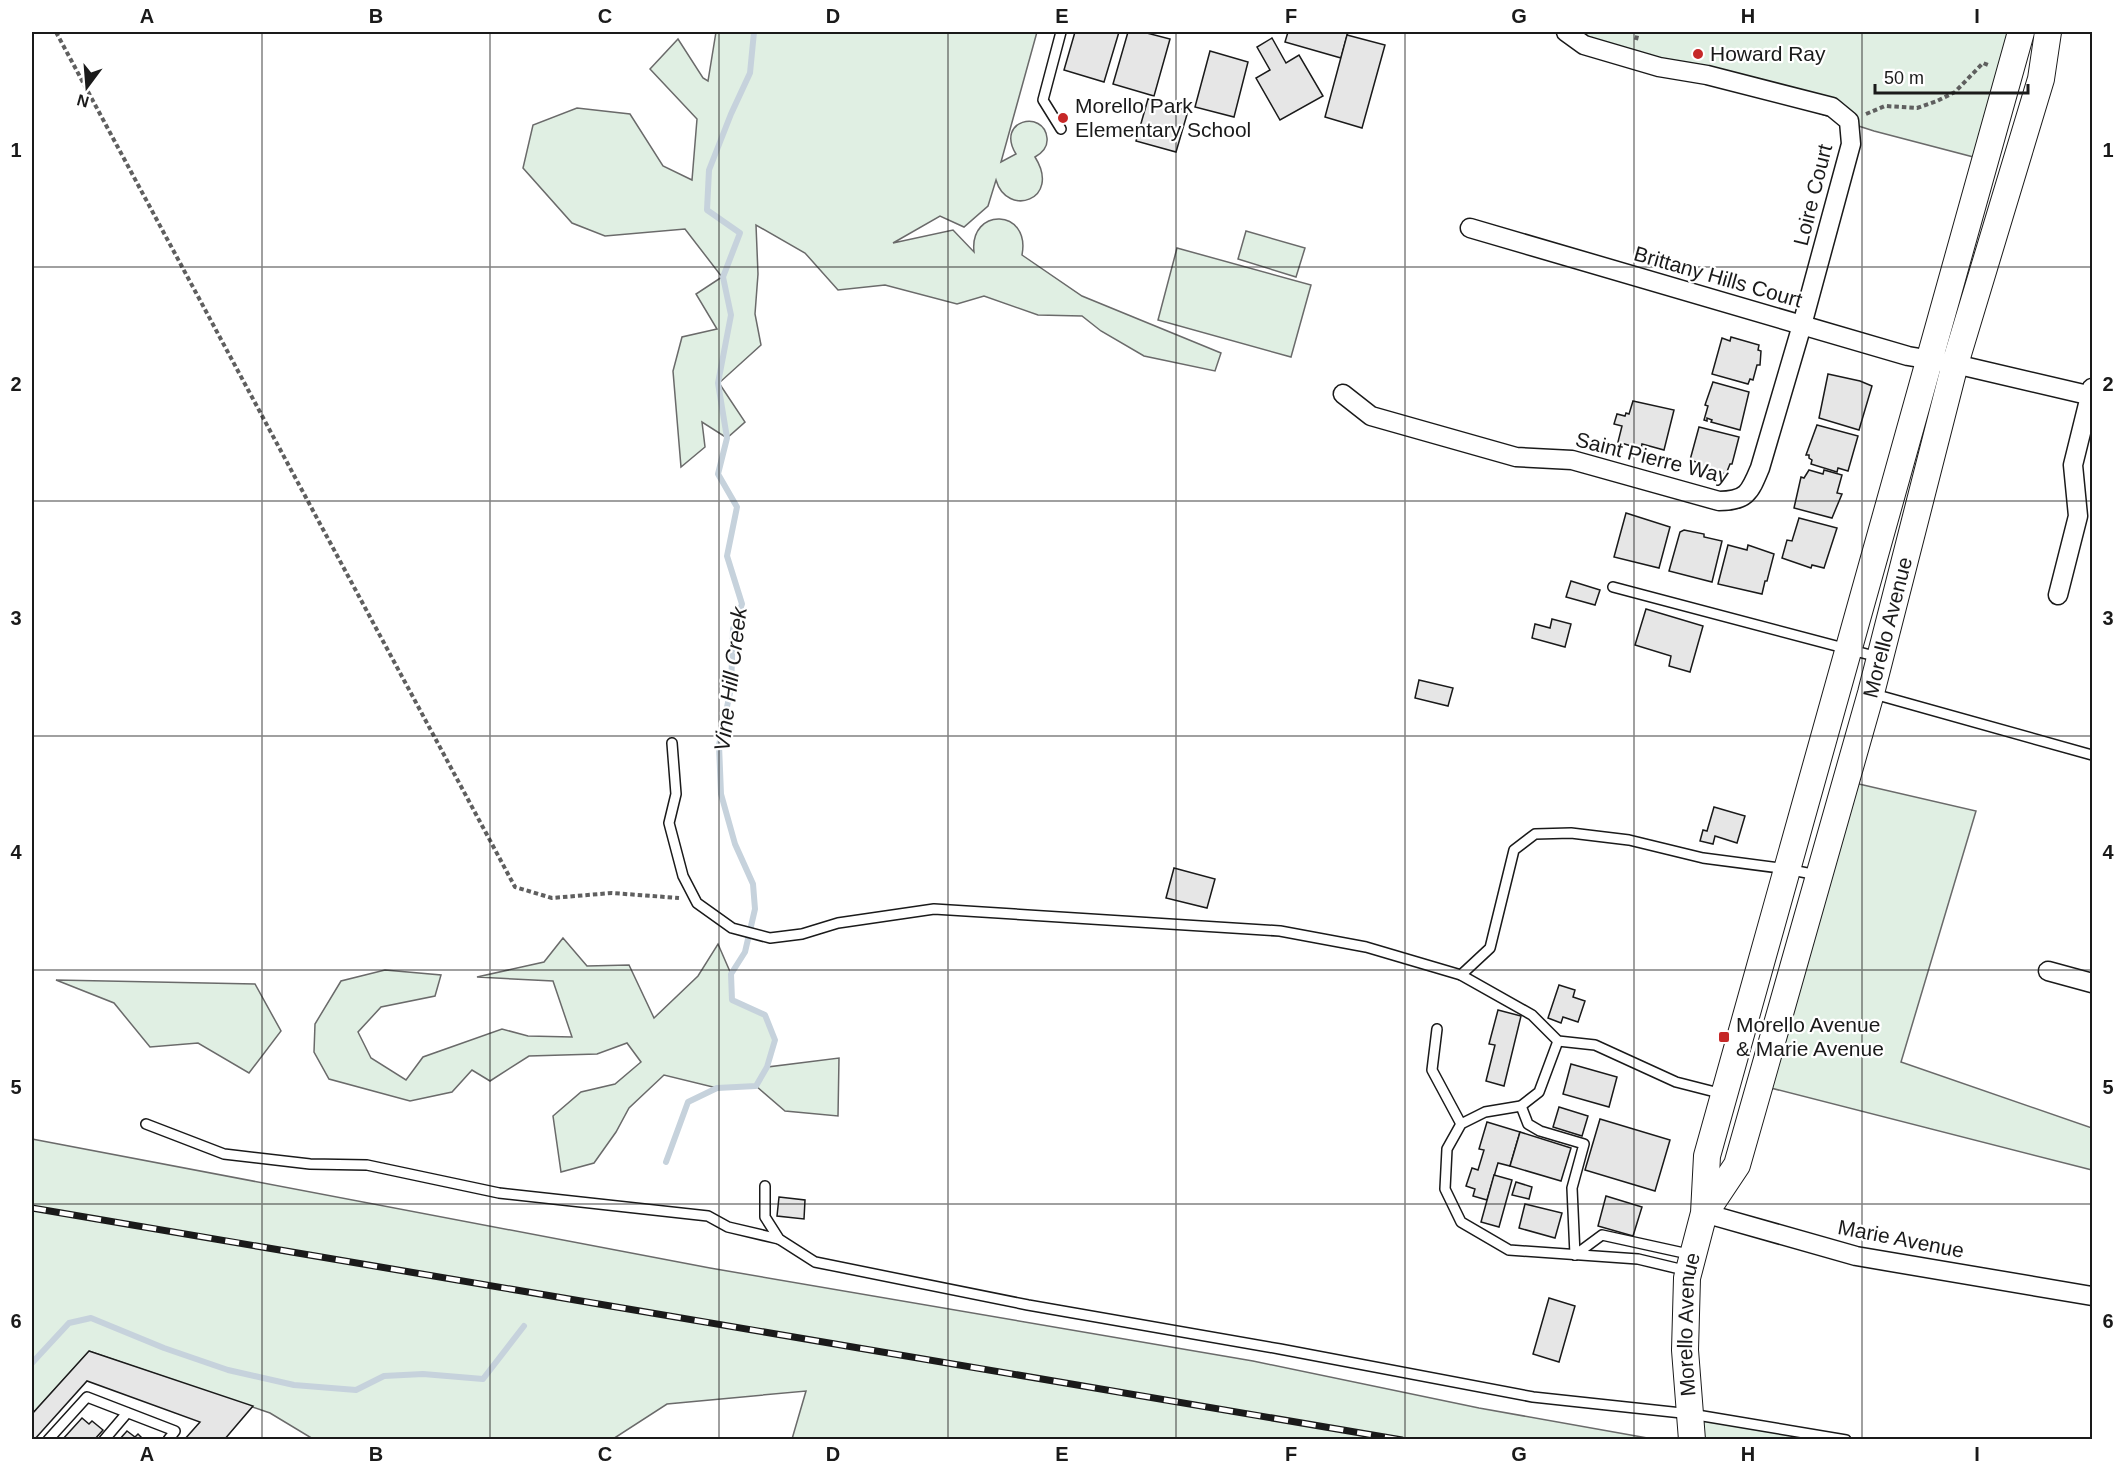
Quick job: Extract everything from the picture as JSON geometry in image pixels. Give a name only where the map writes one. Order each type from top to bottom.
[{"type":"street","name":"Loire Court","points":[[1566,32],[1584,45],[1659,67],[1707,75],[1832,107],[1849,121],[1851,144],[1802,325]]},
{"type":"street","name":"Morello Avenue","points":[[1692,1440],[1685,1350],[1687,1278],[1704,1213],[1707,1156],[2021,32]]},
{"type":"street","name":"Morello Avenue","points":[[1704,1213],[1737,1165],[1881,658],[1955,364],[2041,79],[2048,32]]},
{"type":"street","name":"Brittany Hills Court","points":[[1470,228],[1908,356],[2092,393]]},
{"type":"street","name":"Saint Pierre Way","points":[[1343,394],[1371,416],[1516,457],[1572,460],[1719,501],[1737,501],[1750,491],[1760,468],[1802,325]]},
{"type":"street","points":[[2058,595],[2078,516],[2073,465],[2092,393]]},
{"type":"street","points":[[2048,971],[2092,983]]},
{"type":"street","name":"Marie Avenue","points":[[1704,1213],[1857,1256],[2092,1296]]},
{"type":"lane","points":[[1061,32],[1043,100],[1061,129]]},
{"type":"lane","points":[[1613,587],[1881,658]]},
{"type":"lane","points":[[1871,693],[2092,755]]},
{"type":"lane","points":[[672,743],[676,794],[669,823],[683,876],[695,900],[732,928],[770,939],[802,934],[838,923],[934,909],[1280,931],[1366,947],[1461,975],[1532,1015],[1558,1041],[1595,1045],[1676,1082],[1725,1095]]},
{"type":"lane","points":[[1461,975],[1490,948],[1514,850],[1535,834],[1571,832],[1629,840],[1703,858],[1787,869],[1819,876]]},
{"type":"lane","points":[[1437,1029],[1432,1070],[1461,1124]]},
{"type":"lane","points":[[1558,1041],[1539,1092],[1521,1106],[1485,1112],[1461,1124],[1447,1149],[1445,1189],[1461,1222],[1509,1250],[1691,1263]]},
{"type":"lane","points":[[1521,1106],[1528,1124],[1540,1131],[1584,1144],[1572,1188],[1575,1255]]},
{"type":"lane","points":[[146,1124],[224,1154],[310,1164],[367,1165],[499,1193],[708,1216],[728,1227],[779,1239],[815,1262],[1028,1305],[1269,1347],[1533,1397],[1690,1414],[1846,1440]]},
{"type":"lane","points":[[765,1186],[765,1217],[779,1239]]},
{"type":"lane","points":[[1575,1255],[1602,1234],[1691,1263]]},
{"type":"lane","points":[[48,1440],[87,1397],[175,1431],[168,1440]]},
{"type":"lane","points":[[104,1440],[127,1413]]},
{"type":"path","points":[[56,32],[515,887],[552,898],[612,893],[695,900]]},
{"type":"path","points":[[1849,121],[1885,106],[1917,108],[1937,101],[1955,92],[1983,63],[2009,70]]},
{"type":"green space","points":[[716,32],[1037,32],[1001,162],[1016,154],[1011,142],[1016,126],[1030,121],[1038,123],[1044,129],[1047,144],[1035,157],[1042,172],[1042,184],[1037,193],[1030,199],[1020,201],[1002,192],[996,180],[988,206],[964,227],[940,216],[893,243],[953,230],[974,252],[975,237],[981,227],[989,221],[1000,219],[1009,222],[1018,228],[1022,240],[1022,255],[1082,296],[1221,353],[1215,371],[1144,356],[1101,331],[1082,316],[1038,315],[984,296],[957,304],[885,285],[838,290],[805,253],[756,225],[758,274],[755,314],[761,345],[719,383],[745,422],[727,438],[702,422],[705,447],[681,467],[673,371],[682,337],[717,329],[696,294],[722,277],[685,229],[605,236],[572,223],[523,168],[533,125],[577,108],[630,114],[663,166],[692,180],[697,119],[650,69],[678,39],[703,78],[708,81]]},
{"type":"green space","points":[[1566,32],[2021,32],[1985,160],[1874,131]]},
{"type":"green space","points":[[1246,231],[1305,248],[1296,277],[1238,259]]},
{"type":"green space","points":[[1177,248],[1311,285],[1291,357],[1158,320]]},
{"type":"green space","points":[[1846,781],[1976,811],[1901,1062],[2092,1128],[2092,1170],[1759,1085]]},
{"type":"green space","points":[[563,938],[587,966],[629,965],[654,1018],[698,976],[718,944],[731,974],[732,1000],[765,1015],[775,1040],[767,1067],[839,1058],[838,1116],[785,1111],[756,1086],[717,1088],[664,1075],[629,1108],[616,1132],[594,1163],[561,1172],[553,1116],[581,1092],[615,1084],[641,1062],[627,1043],[597,1054],[529,1056],[490,1081],[472,1070],[452,1092],[410,1101],[329,1079],[314,1052],[315,1024],[341,981],[385,970],[441,975],[435,996],[381,1007],[358,1032],[371,1058],[406,1080],[423,1057],[502,1029],[528,1036],[572,1037],[553,981],[477,977],[544,962]]},
{"type":"green space","points":[[56,980],[255,984],[281,1031],[249,1073],[198,1043],[150,1047],[114,1003]]},
{"type":"green space","points":[[32,1139],[710,1268],[1253,1361],[1479,1408],[1653,1439],[792,1439],[806,1391],[667,1404],[613,1439],[313,1439],[270,1413],[89,1351],[32,1414]]},
{"type":"green space","points":[[1691,1414],[1846,1439],[1692,1439]]},
{"type":"building","points":[[1075,32],[1119,32],[1104,82],[1064,70]]},
{"type":"building","points":[[1128,32],[1143,32],[1170,39],[1154,96],[1113,84]]},
{"type":"building","points":[[1288,32],[1348,32],[1341,58],[1285,42]]},
{"type":"building","points":[[1347,35],[1385,45],[1362,128],[1325,117]]},
{"type":"building","points":[[1272,38],[1286,63],[1299,55],[1323,96],[1280,120],[1256,78],[1270,70],[1257,47]]},
{"type":"building","points":[[1210,51],[1248,62],[1234,117],[1195,107]]},
{"type":"building","points":[[1148,99],[1188,111],[1176,152],[1136,141]]},
{"type":"building","points":[[1731,337],[1759,345],[1760,365],[1757,365],[1753,380],[1750,379],[1748,384],[1712,374],[1722,338],[1730,341]]},
{"type":"building","points":[[1828,374],[1872,386],[1859,430],[1819,418]]},
{"type":"building","points":[[1713,382],[1749,392],[1740,430],[1711,422],[1712,420],[1707,418],[1707,421],[1704,420],[1708,406],[1705,405]]},
{"type":"building","points":[[1633,401],[1674,410],[1664,450],[1642,444],[1641,449],[1618,442],[1622,426],[1614,424],[1617,414],[1625,416],[1626,413],[1629,414]]},
{"type":"building","points":[[1817,425],[1858,436],[1848,471],[1838,468],[1837,472],[1811,464],[1812,460],[1809,455],[1806,455]]},
{"type":"building","points":[[1699,427],[1739,437],[1732,464],[1726,474],[1698,467],[1699,463],[1690,460]]},
{"type":"building","points":[[1809,470],[1823,474],[1824,470],[1842,475],[1837,493],[1842,494],[1832,518],[1794,508],[1801,477],[1804,478]]},
{"type":"building","points":[[1626,513],[1670,527],[1659,568],[1614,557]]},
{"type":"building","points":[[1799,518],[1837,528],[1824,568],[1812,565],[1811,568],[1782,558],[1787,540],[1792,541]]},
{"type":"building","points":[[1684,530],[1722,541],[1712,582],[1669,571],[1680,532]]},
{"type":"building","points":[[1728,545],[1747,550],[1748,545],[1774,554],[1762,594],[1718,584]]},
{"type":"building","points":[[1571,581],[1600,590],[1595,605],[1566,597]]},
{"type":"building","points":[[1646,609],[1703,626],[1690,672],[1669,666],[1671,656],[1635,645]]},
{"type":"building","points":[[1552,619],[1571,624],[1565,647],[1532,638],[1535,624],[1550,628]]},
{"type":"building","points":[[1419,680],[1453,688],[1448,706],[1415,698]]},
{"type":"building","points":[[1714,807],[1745,816],[1737,843],[1715,836],[1713,844],[1700,841],[1703,830],[1707,831]]},
{"type":"building","points":[[1174,868],[1215,879],[1207,908],[1166,898]]},
{"type":"building","points":[[1559,985],[1575,990],[1573,997],[1585,1001],[1578,1022],[1563,1017],[1561,1023],[1548,1018]]},
{"type":"building","points":[[1498,1010],[1521,1016],[1504,1086],[1486,1081],[1495,1045],[1489,1044]]},
{"type":"building","points":[[1571,1064],[1617,1077],[1609,1107],[1563,1094]]},
{"type":"building","points":[[1559,1107],[1588,1116],[1582,1136],[1553,1127]]},
{"type":"building","points":[[1600,1119],[1670,1140],[1655,1191],[1585,1170]]},
{"type":"building","points":[[1487,1122],[1520,1132],[1510,1166],[1498,1163],[1487,1200],[1473,1196],[1475,1189],[1466,1186],[1472,1168],[1478,1170],[1484,1150],[1479,1149]]},
{"type":"building","points":[[1520,1132],[1571,1148],[1561,1181],[1510,1166]]},
{"type":"building","points":[[1494,1175],[1512,1180],[1499,1227],[1481,1222]]},
{"type":"building","points":[[1516,1182],[1532,1187],[1529,1199],[1512,1195]]},
{"type":"building","points":[[1606,1196],[1642,1207],[1633,1236],[1598,1226]]},
{"type":"building","points":[[779,1197],[805,1200],[804,1219],[777,1216]]},
{"type":"building","points":[[1525,1204],[1562,1213],[1555,1238],[1519,1228]]},
{"type":"building","points":[[1549,1298],[1575,1306],[1559,1362],[1533,1354]]},
{"type":"building","points":[[89,1351],[253,1406],[224,1440],[184,1440],[200,1422],[87,1381],[32,1440],[32,1414]]},
{"type":"building","points":[[82,1418],[89,1424],[92,1421],[103,1430],[94,1440],[62,1440]]},
{"type":"building","points":[[127,1431],[135,1437],[138,1434],[144,1440],[119,1440]]},
{"type":"waterway","name":"Vine Hill Creek","points":[[666,1162],[688,1102],[717,1088],[756,1086],[767,1067],[775,1040],[765,1015],[732,1000],[731,974],[745,952],[755,909],[753,884],[735,844],[721,794],[719,745],[731,688],[733,629],[742,604],[727,556],[737,507],[718,474],[727,438],[718,383],[731,315],[723,277],[740,233],[707,210],[709,170],[750,73],[754,32]]},
{"type":"waterway","points":[[32,1363],[69,1323],[91,1318],[164,1348],[228,1370],[294,1385],[356,1390],[384,1376],[423,1374],[483,1379],[524,1326]]},
{"type":"railway","points":[[32,1208],[1402,1440]]},
{"type":"place","name":"Howard Ray","points":[[1698,54]]},
{"type":"place","name":"Morello Park Elementary School","points":[[1063,118]]},
{"type":"place","name":"Morello Avenue & Marie Avenue","points":[[1724,1037]]}]
